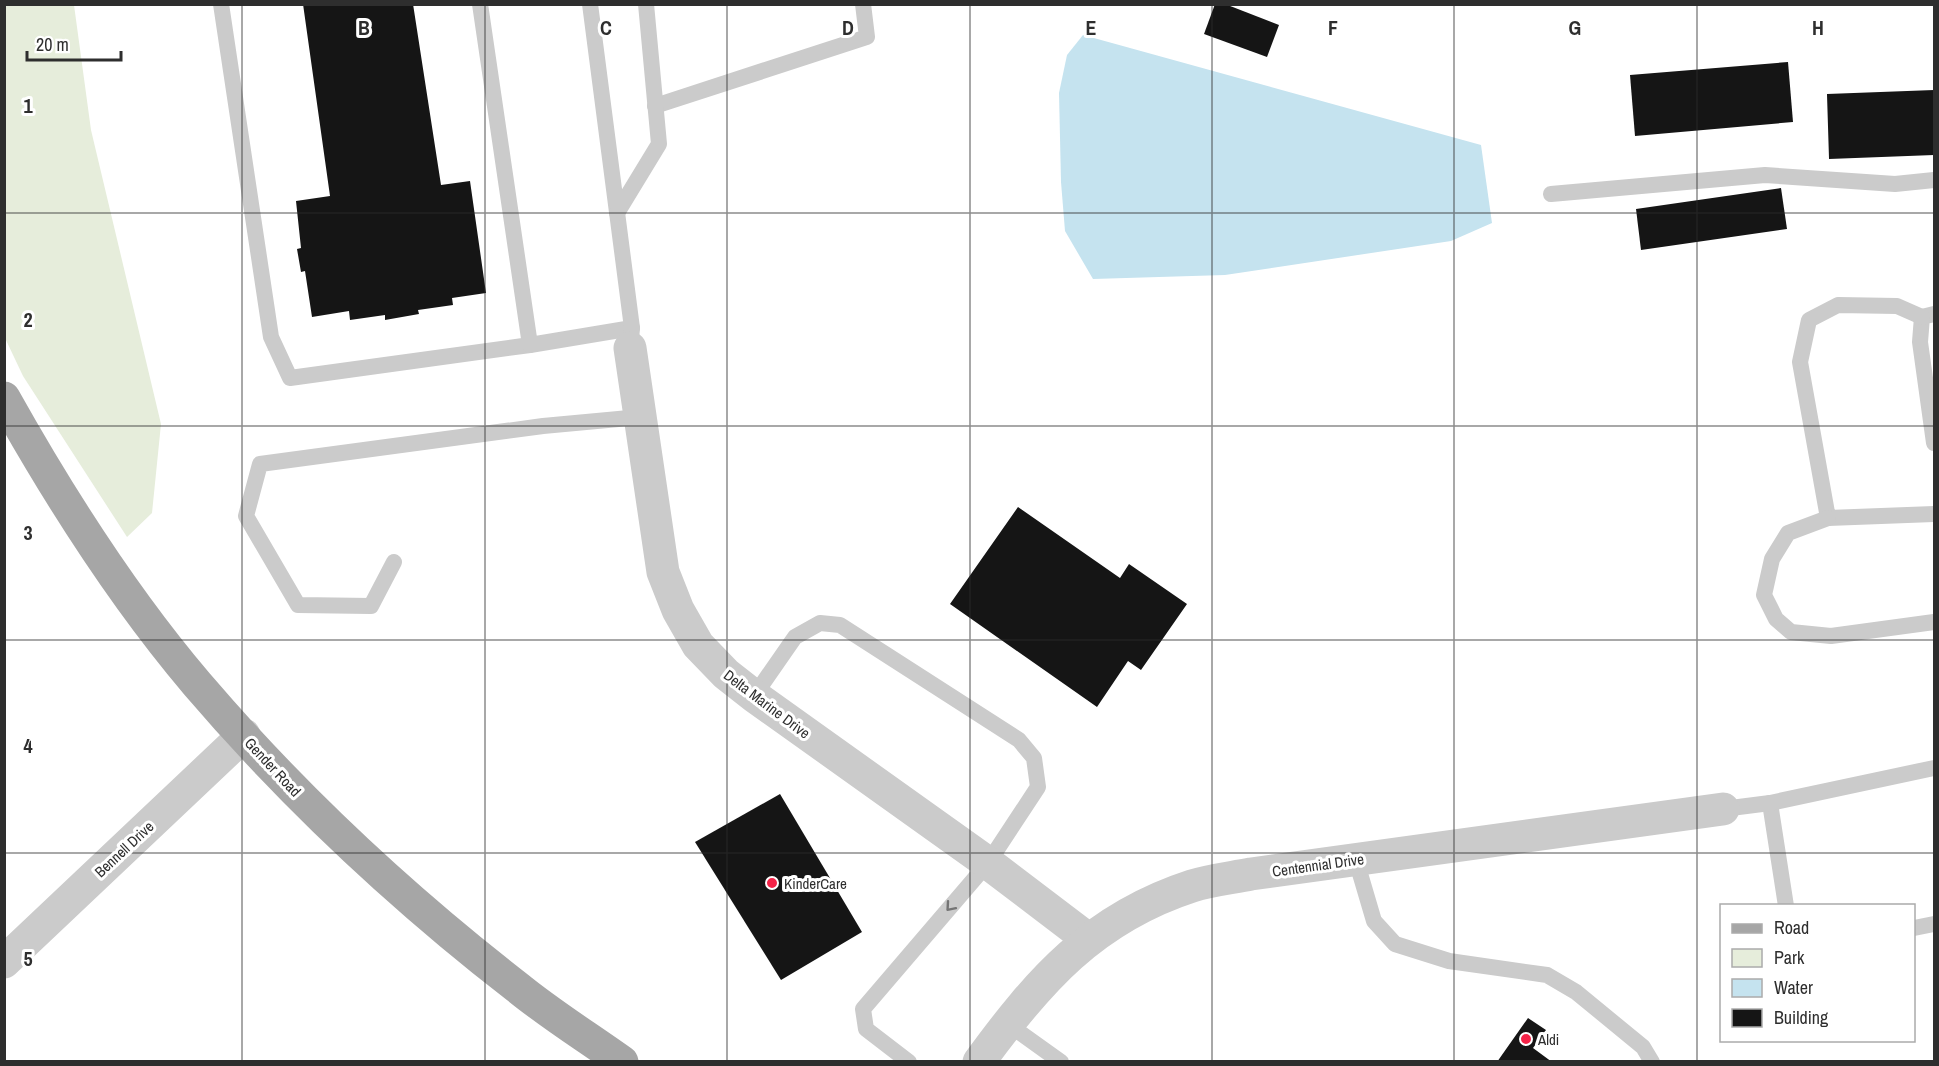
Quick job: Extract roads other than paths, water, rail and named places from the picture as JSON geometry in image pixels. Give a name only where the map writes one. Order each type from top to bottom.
[{"type":"main road","name":"Gender Road","points":[[4,398],[64,498],[142,612],[196,683],[244,735],[315,810],[414,902],[517,988],[622,1062]]},
{"type":"street","name":"Delta Marine Drive","points":[[631,338],[663,572],[678,609],[698,645],[726,674],[754,696],[988,863],[1088,939]]},
{"type":"street","name":"Bennell Drive","points":[[4,962],[244,735]]},
{"type":"street","name":"Centennial Drive","points":[[980,1062],[1008,1024],[1059,964],[1088,939],[1144,907],[1192,886],[1251,874],[1723,809]]},
{"type":"lane","points":[[221,4],[272,337],[290,378],[530,345],[631,338],[590,4]]},
{"type":"lane","points":[[480,4],[530,345]]},
{"type":"lane","points":[[617,213],[659,144],[646,4]]},
{"type":"lane","points":[[655,106],[867,37],[863,4]]},
{"type":"lane","points":[[1551,194],[1765,175],[1895,184],[1935,180]]},
{"type":"lane","points":[[1828,518],[1800,362],[1809,320],[1838,305],[1897,306],[1928,315],[1920,342],[1935,443]]},
{"type":"lane","points":[[394,561],[371,606],[298,605],[246,516],[260,464],[543,426],[640,417]]},
{"type":"lane","points":[[1935,514],[1828,518],[1788,533],[1772,559],[1764,595],[1776,619],[1791,632],[1831,636],[1935,622]]},
{"type":"lane","points":[[754,696],[795,637],[820,623],[840,625],[1019,740],[1034,758],[1038,787],[988,863],[863,1009],[866,1029],[909,1062]]},
{"type":"lane","points":[[1723,809],[1770,802],[1935,768]]},
{"type":"lane","points":[[1770,802],[1786,904]]},
{"type":"lane","points":[[1356,860],[1374,921],[1395,944],[1449,961],[1547,975],[1576,992],[1643,1047],[1652,1062]]},
{"type":"lane","points":[[1915,927],[1935,924]]},
{"type":"lane","points":[[1008,1024],[1061,1062]]},
{"type":"water","points":[[1083,35],[1481,145],[1492,223],[1451,241],[1225,275],[1093,279],[1065,231],[1061,182],[1059,93],[1067,55]]},
{"type":"place","name":"KinderCare","points":[[772,883]]},
{"type":"place","name":"Aldi","points":[[1526,1039]]}]
